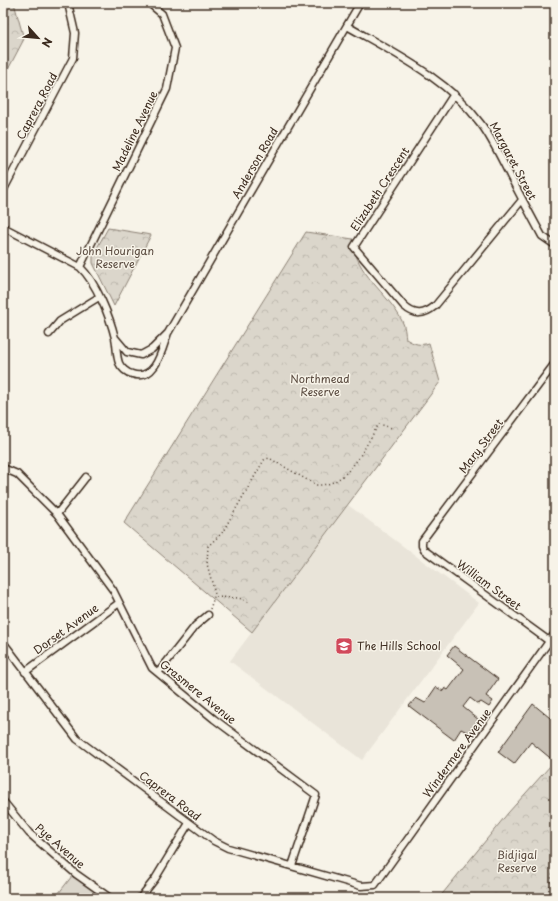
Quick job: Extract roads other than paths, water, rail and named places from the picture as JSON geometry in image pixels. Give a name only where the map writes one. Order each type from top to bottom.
[{"type":"street","name":"Caprera Road","points":[[3,191],[5,181],[73,58],[75,33],[68,3]]},
{"type":"street","name":"Madeline Avenue","points":[[80,267],[167,89],[175,48],[162,14],[149,3]]},
{"type":"street","name":"Anderson Road","points":[[80,267],[88,274],[99,297],[115,338],[118,362],[122,368],[132,374],[144,375],[155,365],[168,333],[360,3]]},
{"type":"street","name":"Margaret Street","points":[[347,26],[412,64],[454,94],[482,124],[542,236],[555,245]]},
{"type":"street","name":"Elizabeth Crescent","points":[[454,94],[354,247],[404,306],[415,313],[425,312],[435,306],[522,200]]},
{"type":"street","points":[[3,227],[80,267]]},
{"type":"street","points":[[49,334],[60,321],[99,297]]},
{"type":"street","name":"Anderson Road","points":[[115,338],[127,352],[141,355],[152,349],[168,333]]},
{"type":"street","name":"Mary Street","points":[[422,541],[555,363]]},
{"type":"street","name":"Grasmere Avenue","points":[[3,468],[17,474],[58,514],[113,590],[152,668],[214,719],[316,795],[292,866]]},
{"type":"street","points":[[58,514],[86,477]]},
{"type":"street","name":"William Street","points":[[422,541],[424,550],[549,641]]},
{"type":"street","name":"Dorset Avenue","points":[[25,672],[119,603]]},
{"type":"street","points":[[158,673],[195,626],[208,614]]},
{"type":"street","name":"Windermere Avenue","points":[[375,884],[555,633]]},
{"type":"street","name":"Caprera Road","points":[[3,642],[77,739],[214,841],[228,848],[361,886],[375,884]]},
{"type":"street","name":"Pye Avenue","points":[[3,802],[29,834],[76,874],[110,898]]},
{"type":"street","points":[[140,898],[155,879],[189,823]]},
{"type":"place","name":"The Hills School","points":[[344,646]]},
{"type":"park label","name":"John Hourigan Reserve","points":[[115,257]]},
{"type":"park label","name":"Northmead Reserve","points":[[320,385]]},
{"type":"park label","name":"Bidjigal Reserve","points":[[517,861]]}]
